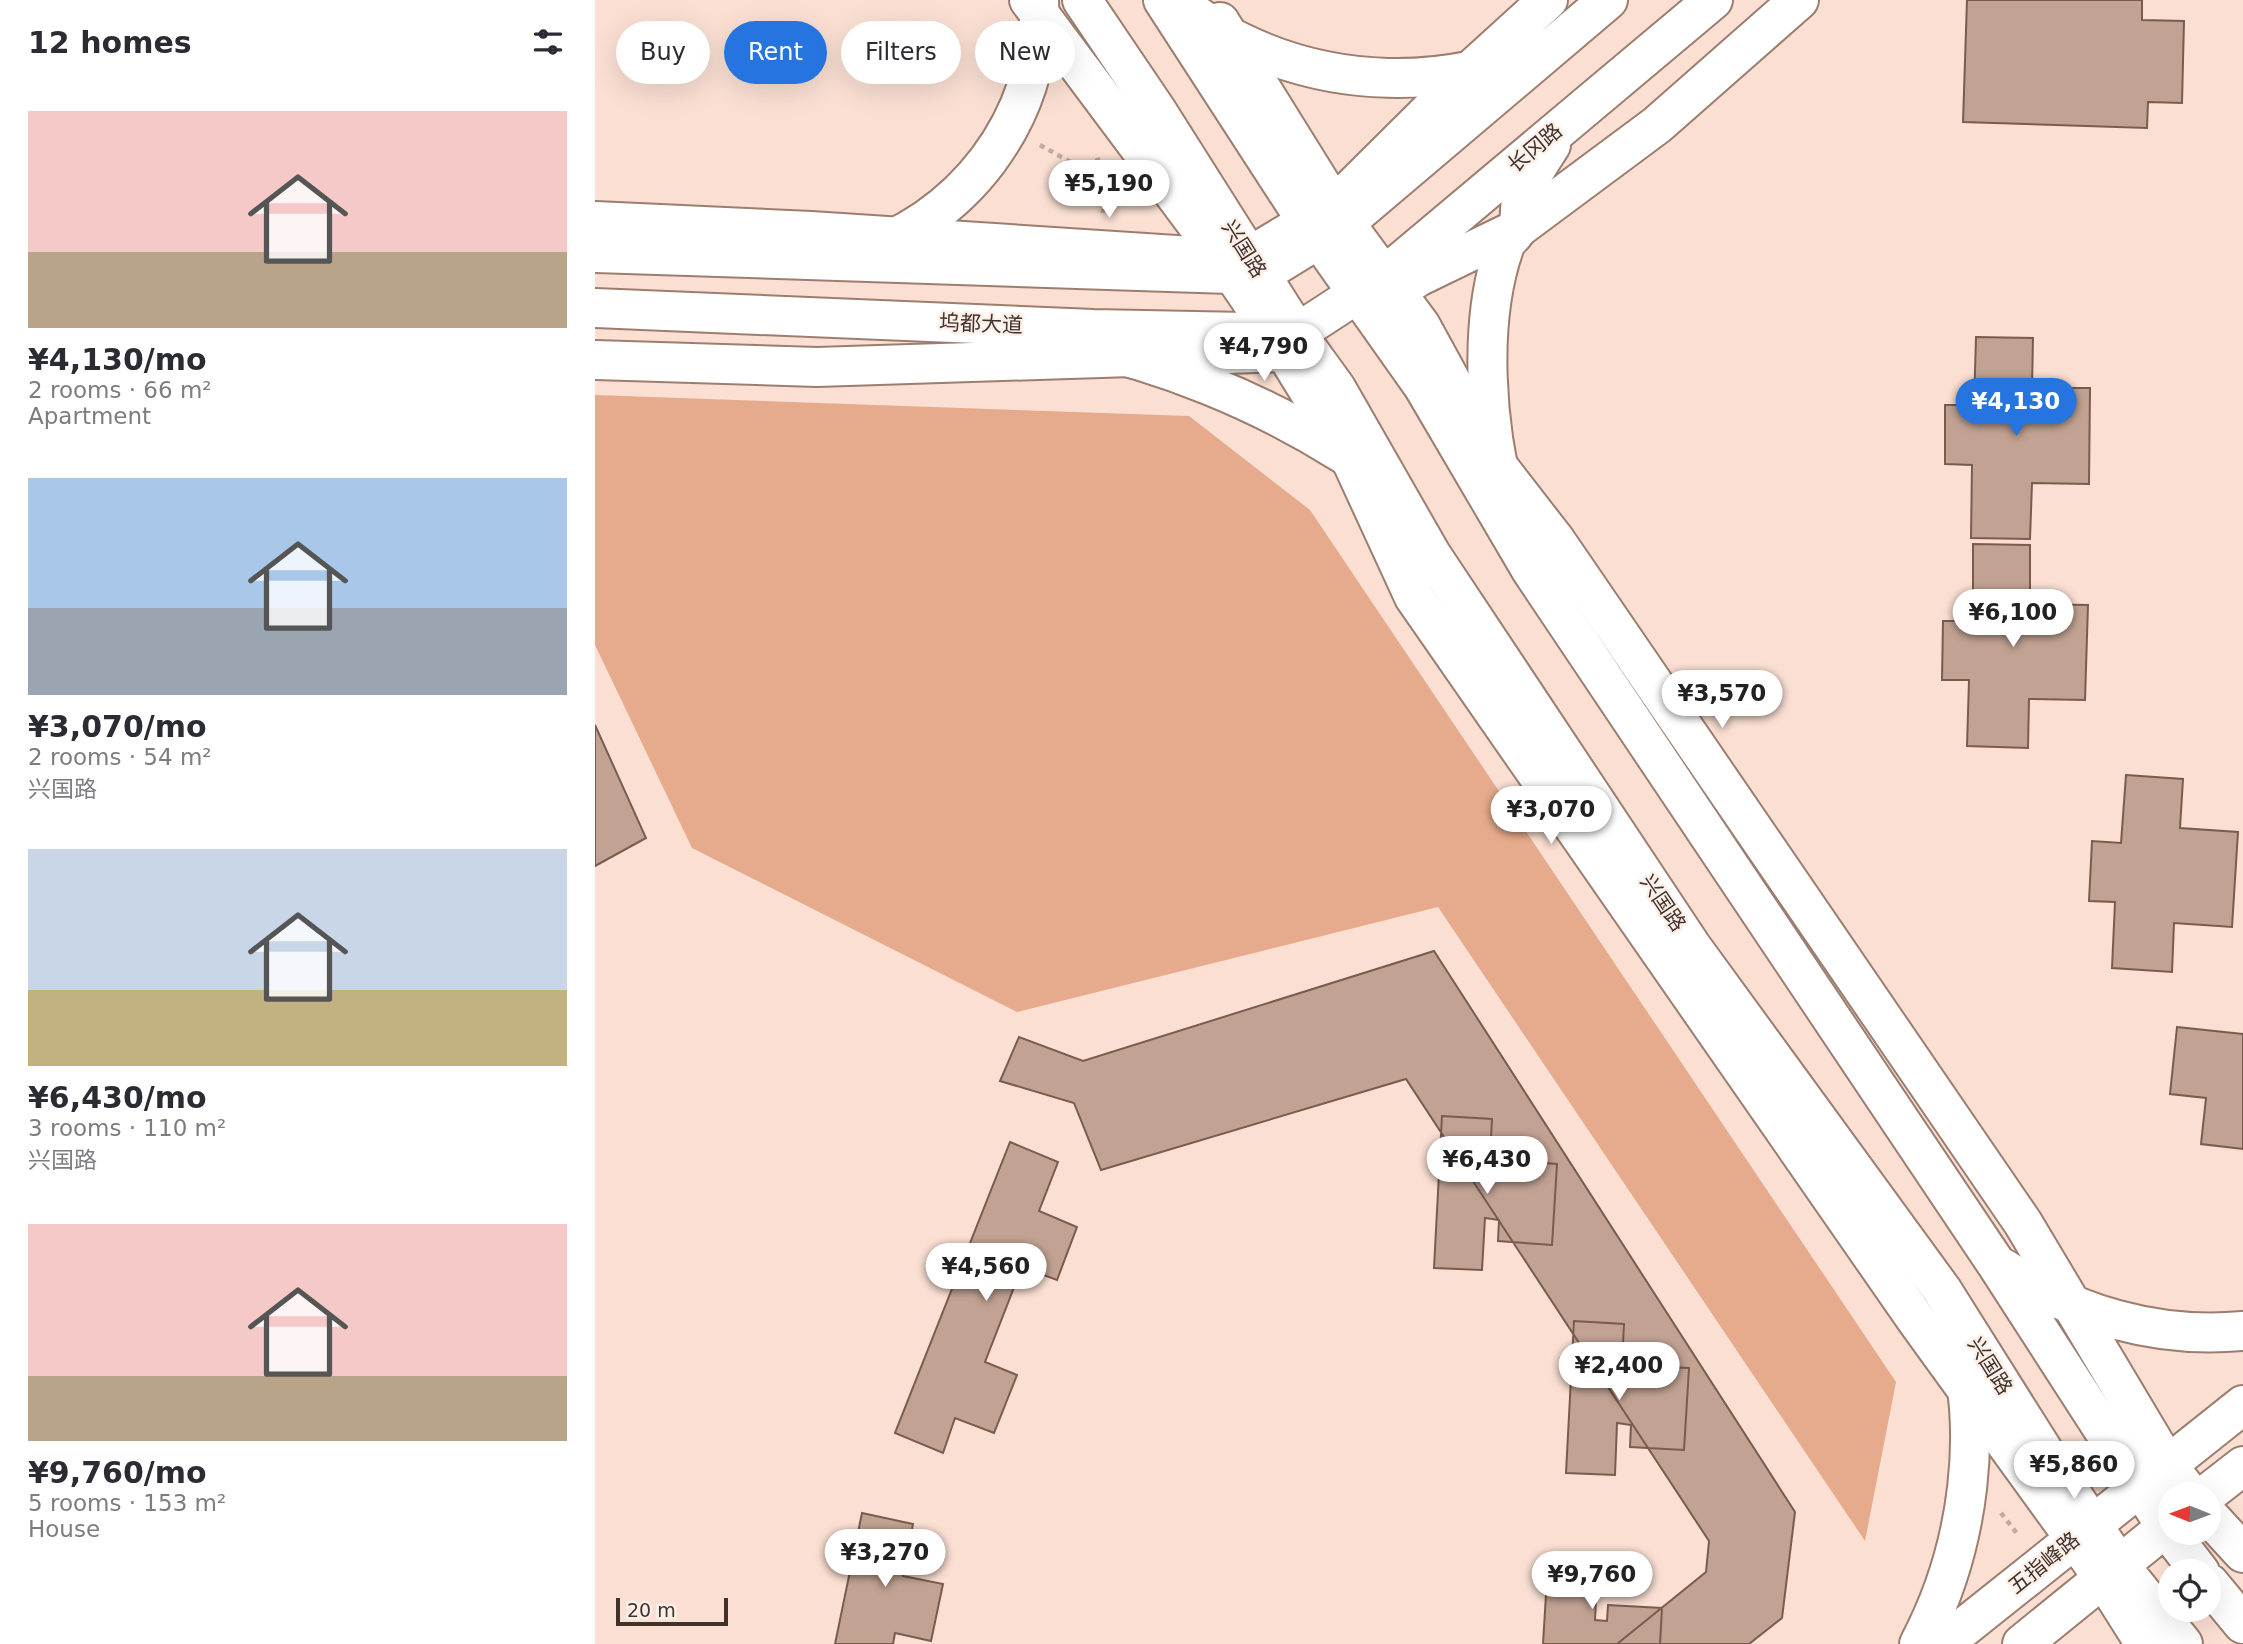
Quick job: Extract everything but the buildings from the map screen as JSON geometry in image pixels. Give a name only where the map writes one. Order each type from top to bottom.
[{"type":"main road","name":"兴国路","points":[[1082,0],[1157,111],[1241,266],[1291,341],[1336,388],[1431,554],[1692,947],[1942,1290],[2083,1532],[2112,1573],[2183,1644]]},
{"type":"main road","points":[[1163,0],[1327,223],[1375,293],[1423,386],[1531,570],[1997,1265],[2165,1482]]},
{"type":"main road","points":[[1175,0],[1231,37],[1273,56],[1347,75],[1403,78],[1471,70],[1523,55],[1563,37]]},
{"type":"main road","points":[[1205,0],[1231,37],[1327,223]]},
{"type":"main road","points":[[1327,223],[1471,70],[1548,0]]},
{"type":"main road","points":[[595,253],[814,262],[1241,266],[1327,223],[1608,0]]},
{"type":"main road","name":"长冈路","points":[[1375,293],[1568,120],[1713,0]]},
{"type":"main road","points":[[1531,570],[1515,534],[1497,465],[1488,373],[1489,333],[1505,242],[1517,229],[1657,125],[1799,0]]},
{"type":"main road","points":[[1036,4],[1241,266]]},
{"type":"main road","points":[[814,262],[851,254],[898,236],[951,202],[977,175],[1000,145],[1018,111],[1030,78],[1037,43],[1036,4]]},
{"type":"main road","points":[[1517,229],[1521,199],[1568,120]]},
{"type":"main road","points":[[595,221],[898,236],[1241,266]]},
{"type":"main road","points":[[595,360],[817,367],[1124,357],[1291,341],[1375,293],[1418,277],[1517,229]]},
{"type":"main road","points":[[1375,293],[1421,327],[1497,465],[1556,541],[2023,1223],[2072,1306],[2165,1482]]},
{"type":"main road","name":"坞都大道","points":[[595,308],[1291,341]]},
{"type":"main road","points":[[884,320],[1014,332],[1079,345],[1203,384],[1320,439],[1375,474],[1431,554]]},
{"type":"main road","points":[[1291,341],[1350,458],[1414,597],[1965,1387],[2083,1532]]},
{"type":"main road","points":[[1997,1265],[2031,1286],[2072,1306],[2106,1318],[2145,1327],[2186,1332],[2243,1331]]},
{"type":"main road","points":[[1919,1644],[1939,1601],[1953,1560],[1963,1516],[1968,1471],[1969,1425],[1965,1387],[1956,1334],[1942,1290]]},
{"type":"main road","name":"五指峰路","points":[[2167,1482],[2243,1405]]},
{"type":"main road","points":[[2221,1483],[2243,1466]]},
{"type":"main road","name":"五指峰路","points":[[1943,1644],[2083,1532],[2158,1488]]},
{"type":"main road","points":[[2221,1529],[2243,1553]]},
{"type":"main road","points":[[2022,1644],[2158,1537]]},
{"type":"main road","points":[[2112,1573],[2145,1644]]},
{"type":"main road","points":[[2221,1597],[2243,1624]]},
{"type":"shaded area","points":[[595,395],[1189,416],[1310,510],[1896,1382],[1865,1541],[1438,907],[1017,1012],[692,848],[595,645]]}]
